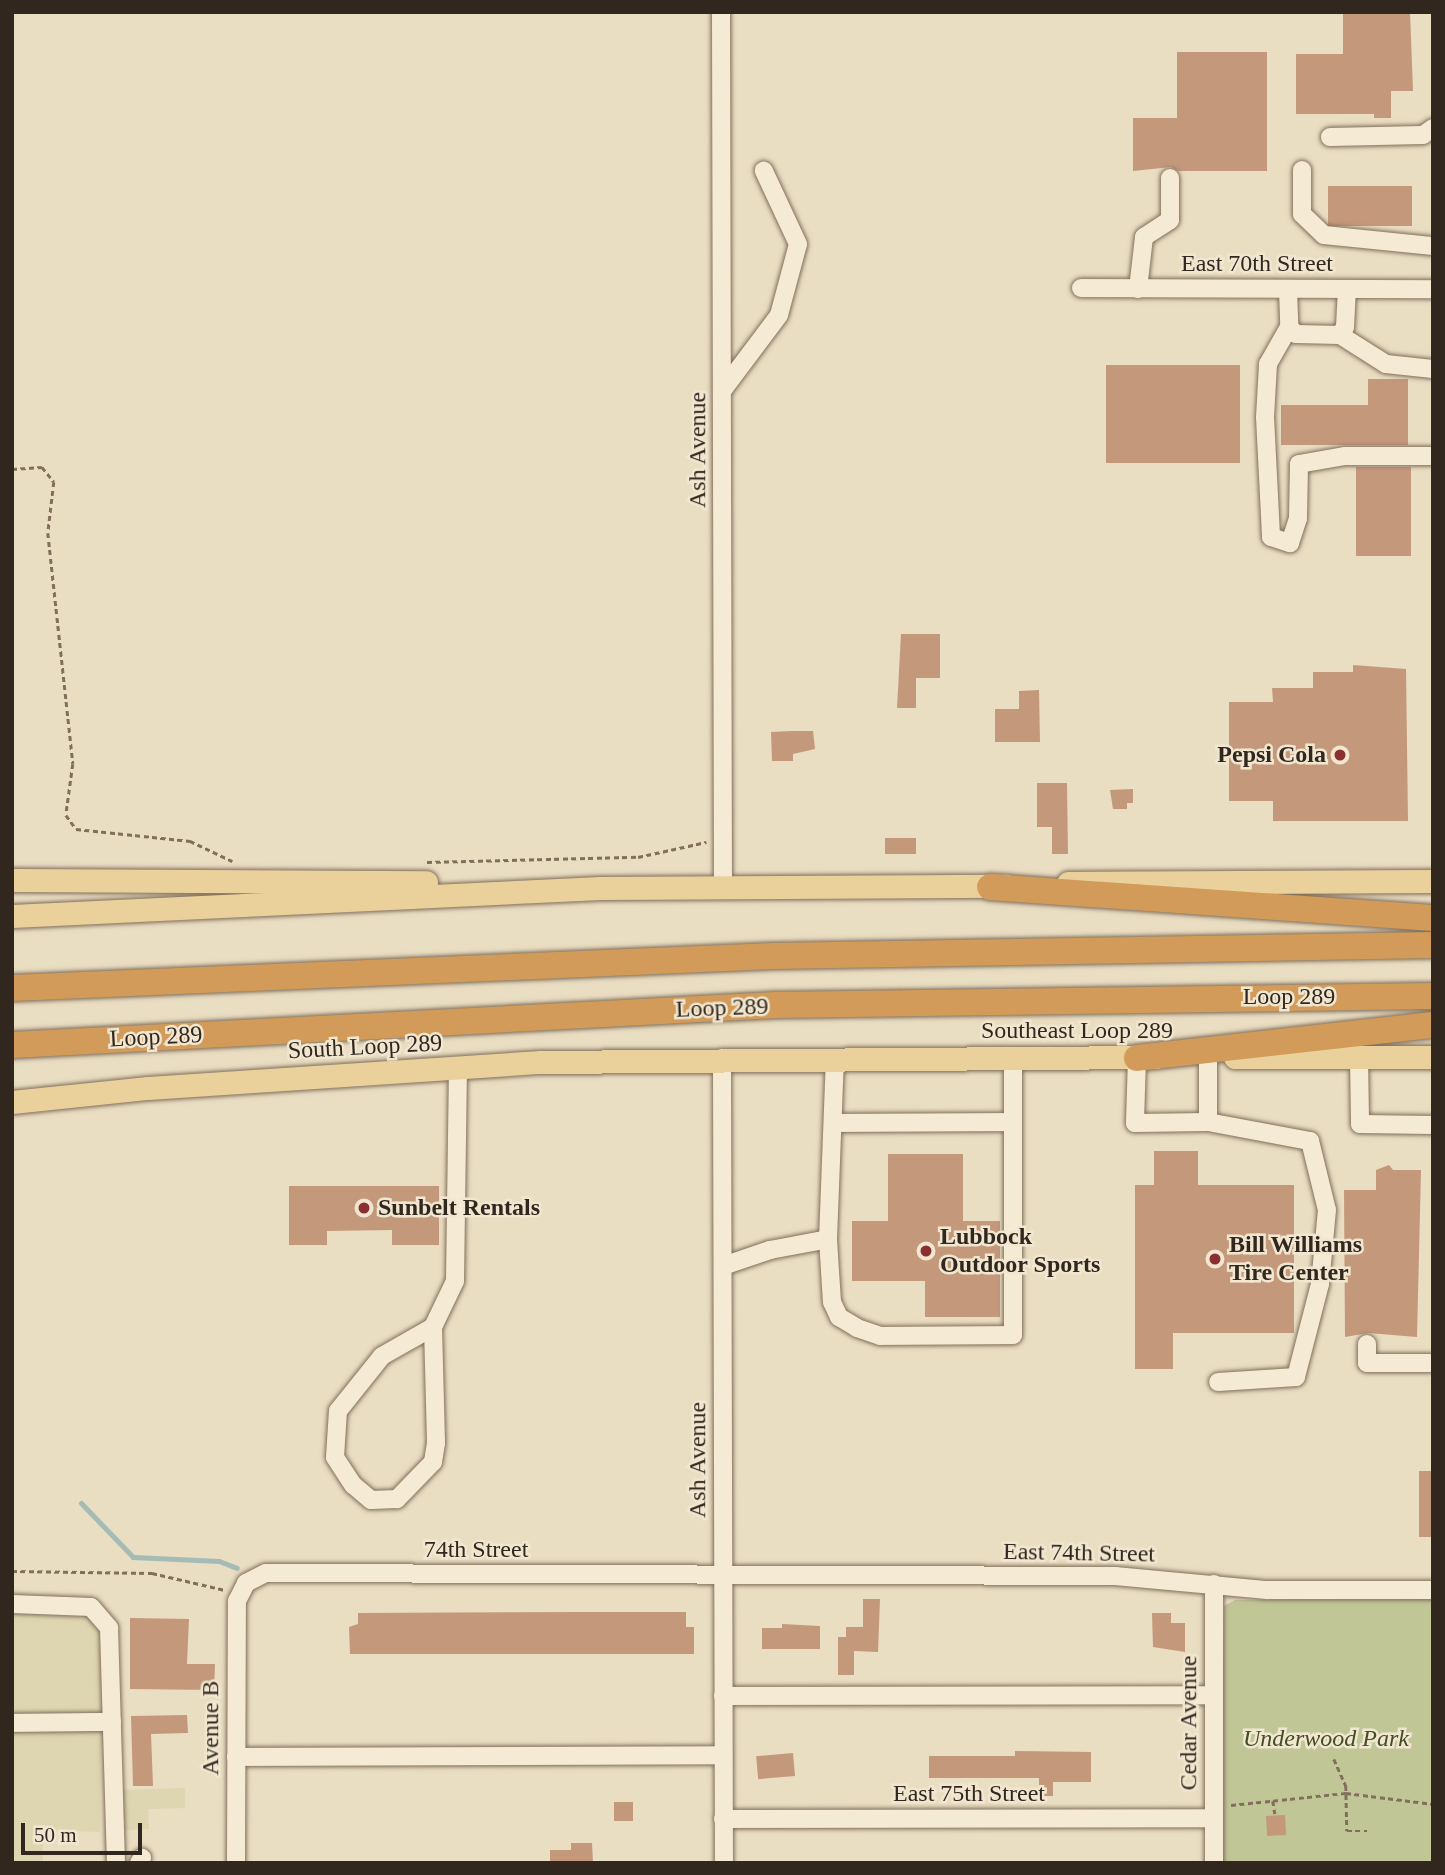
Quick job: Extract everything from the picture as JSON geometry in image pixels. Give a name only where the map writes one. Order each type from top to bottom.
[{"type":"highway","points":[[990,887],[1433,918]]},
{"type":"highway","name":"Loop 289","points":[[12,988],[773,956],[1433,945]]},
{"type":"highway","name":"Loop 289","points":[[12,1045],[776,1005],[1433,996]]},
{"type":"highway","points":[[1137,1058],[1433,1025]]},
{"type":"main road","points":[[12,880],[474,882],[600,888]]},
{"type":"main road","points":[[12,916],[600,888],[990,887],[1119,881],[1433,881]]},
{"type":"main road","name":"Southeast Loop 289","points":[[722,1058],[1433,1057]]},
{"type":"main road","name":"South Loop 289","points":[[12,1102],[148,1088],[458,1069],[722,1058]]},
{"type":"main road","points":[[12,1111],[148,1088]]},
{"type":"street","name":"Ash Avenue","points":[[721,12],[723,887]]},
{"type":"street","points":[[1330,137],[1423,135],[1433,128]]},
{"type":"street","points":[[1302,170],[1302,214],[1324,235],[1433,246]]},
{"type":"street","points":[[722,391],[779,315],[798,244],[764,172]]},
{"type":"street","points":[[1138,289],[1144,237],[1170,220],[1170,178]]},
{"type":"street","name":"East 70th Street","points":[[1081,288],[1433,289]]},
{"type":"street","points":[[1288,289],[1289,327],[1268,363],[1265,417],[1271,537],[1290,543],[1298,518],[1299,464],[1345,457],[1433,457]]},
{"type":"street","points":[[1340,335],[1345,327],[1347,289]]},
{"type":"street","points":[[1289,327],[1296,334],[1340,335],[1386,364],[1433,369]]},
{"type":"street","points":[[835,1058],[828,1239],[832,1302],[839,1317],[857,1328],[880,1336],[1013,1335],[1013,1056]]},
{"type":"street","points":[[1208,1057],[1208,1122]]},
{"type":"street","points":[[1359,1057],[1360,1124],[1433,1125]]},
{"type":"street","name":"Ash Avenue","points":[[722,1058],[723,1863]]},
{"type":"street","points":[[1137,1058],[1135,1122],[1208,1122],[1310,1141],[1327,1210],[1320,1284],[1296,1377],[1218,1382]]},
{"type":"street","points":[[433,1327],[382,1356],[338,1411],[335,1457],[353,1485],[371,1500],[397,1499],[433,1462],[433,1327],[455,1281],[458,1069]]},
{"type":"street","points":[[833,1123],[1013,1122]]},
{"type":"street","points":[[723,1266],[792,1244],[828,1239]]},
{"type":"street","points":[[1367,1343],[1367,1363],[1432,1363]]},
{"type":"street","name":"74th Street","points":[[238,1594],[246,1583],[266,1573],[723,1575]]},
{"type":"street","name":"East 74th Street","points":[[723,1575],[1115,1576],[1267,1590],[1433,1590]]},
{"type":"street","name":"Cedar Avenue","points":[[1214,1584],[1214,1863]]},
{"type":"street","name":"Avenue B","points":[[236,1863],[238,1594]]},
{"type":"street","points":[[12,1604],[91,1607],[102,1616],[109,1628],[116,1863]]},
{"type":"street","points":[[723,1696],[1214,1695]]},
{"type":"street","points":[[12,1723],[112,1722]]},
{"type":"street","points":[[236,1758],[723,1755]]},
{"type":"street","name":"East 75th Street","points":[[723,1819],[1214,1813]]},
{"type":"path","points":[[12,469],[43,467],[54,482],[48,533],[73,764],[66,816],[76,830],[190,841],[243,863]]},
{"type":"path","points":[[421,862],[638,857],[723,838]]},
{"type":"path","points":[[12,1571],[152,1573],[238,1594]]},
{"type":"path","points":[[1334,1759],[1346,1793],[1347,1831],[1367,1831]]},
{"type":"path","points":[[1214,1813],[1273,1801],[1346,1793],[1433,1804]]},
{"type":"path","points":[[1273,1801],[1275,1814]]},
{"type":"shaded area","points":[[12,1608],[79,1609],[101,1622],[103,1716],[12,1717]]},
{"type":"shaded area","points":[[101,1726],[100,1832],[43,1830],[43,1863],[12,1863],[12,1727]]},
{"type":"shaded area","points":[[185,1788],[185,1808],[148,1809],[149,1829],[123,1830],[122,1790]]},
{"type":"green space","name":"Underwood Park","points":[[1433,1599],[1433,1863],[1220,1863],[1224,1606],[1235,1600]]},
{"type":"building","points":[[1343,12],[1410,12],[1413,91],[1391,91],[1391,118],[1374,118],[1374,114],[1296,114],[1296,54],[1343,54]]},
{"type":"building","points":[[1177,52],[1267,52],[1267,171],[1178,171],[1171,167],[1133,171],[1133,118],[1177,118]]},
{"type":"building","points":[[1328,186],[1412,186],[1412,226],[1328,226]]},
{"type":"building","points":[[1106,365],[1240,365],[1240,463],[1106,463]]},
{"type":"building","points":[[1368,379],[1408,379],[1408,445],[1281,445],[1281,405],[1368,405]]},
{"type":"building","points":[[1356,467],[1411,467],[1411,556],[1356,556]]},
{"type":"building","points":[[901,634],[940,634],[940,678],[916,678],[916,708],[897,708]]},
{"type":"building","name":"Pepsi Cola","points":[[1353,665],[1406,669],[1408,821],[1273,821],[1273,801],[1229,801],[1229,702],[1273,702],[1272,688],[1313,688],[1313,672],[1353,672]]},
{"type":"building","points":[[1039,690],[1040,742],[995,742],[995,709],[1019,709],[1019,691]]},
{"type":"building","points":[[813,731],[815,749],[793,754],[793,761],[772,761],[771,732]]},
{"type":"building","points":[[1037,783],[1067,783],[1068,854],[1052,854],[1052,827],[1037,827]]},
{"type":"building","points":[[1133,789],[1133,803],[1127,803],[1127,809],[1113,809],[1110,790]]},
{"type":"building","points":[[885,838],[916,838],[916,854],[885,854]]},
{"type":"building","name":"Bill Williams Tire Center","points":[[1154,1151],[1198,1151],[1198,1185],[1294,1185],[1294,1333],[1173,1333],[1173,1369],[1135,1369],[1135,1185],[1154,1185]]},
{"type":"building","name":"Lubbock Outdoor Sports","points":[[888,1154],[963,1154],[963,1221],[1000,1221],[1000,1317],[925,1317],[925,1281],[852,1281],[852,1221],[888,1221]]},
{"type":"building","points":[[1389,1165],[1393,1170],[1421,1170],[1417,1337],[1368,1333],[1345,1337],[1344,1190],[1376,1190],[1376,1170]]},
{"type":"building","name":"Sunbelt Rentals","points":[[289,1186],[439,1186],[439,1245],[392,1245],[392,1230],[327,1231],[327,1245],[289,1245]]},
{"type":"building","points":[[1419,1471],[1433,1471],[1433,1537],[1419,1537]]},
{"type":"building","points":[[863,1599],[880,1599],[878,1652],[854,1651],[854,1675],[838,1675],[838,1637],[846,1637],[846,1627],[863,1627]]},
{"type":"building","points":[[686,1612],[686,1627],[694,1627],[694,1654],[350,1654],[349,1627],[358,1624],[358,1613]]},
{"type":"building","points":[[1152,1613],[1171,1613],[1171,1623],[1185,1623],[1185,1652],[1153,1647]]},
{"type":"building","points":[[130,1618],[189,1619],[187,1664],[215,1664],[214,1690],[130,1689]]},
{"type":"building","points":[[782,1624],[820,1626],[820,1649],[762,1649],[762,1628],[782,1628]]},
{"type":"building","points":[[187,1715],[188,1733],[151,1734],[153,1786],[133,1786],[131,1716]]},
{"type":"building","points":[[1015,1751],[1091,1752],[1091,1782],[1053,1782],[1053,1796],[1039,1796],[1039,1778],[929,1778],[929,1756],[1015,1756]]},
{"type":"building","points":[[793,1753],[795,1776],[758,1779],[756,1756]]},
{"type":"building","points":[[614,1802],[633,1802],[633,1821],[614,1821]]},
{"type":"building","points":[[1285,1815],[1286,1835],[1267,1836],[1266,1816]]},
{"type":"building","points":[[571,1843],[592,1843],[593,1863],[550,1863],[550,1850],[571,1850]]},
{"type":"waterway","points":[[81,1503],[133,1557],[219,1561],[237,1568]]},
{"type":"place","name":"Pepsi Cola","points":[[1340,755]]},
{"type":"place","name":"Sunbelt Rentals","points":[[364,1208]]},
{"type":"place","name":"Lubbock Outdoor Sports","points":[[926,1251]]},
{"type":"place","name":"Bill Williams Tire Center","points":[[1215,1259]]}]
